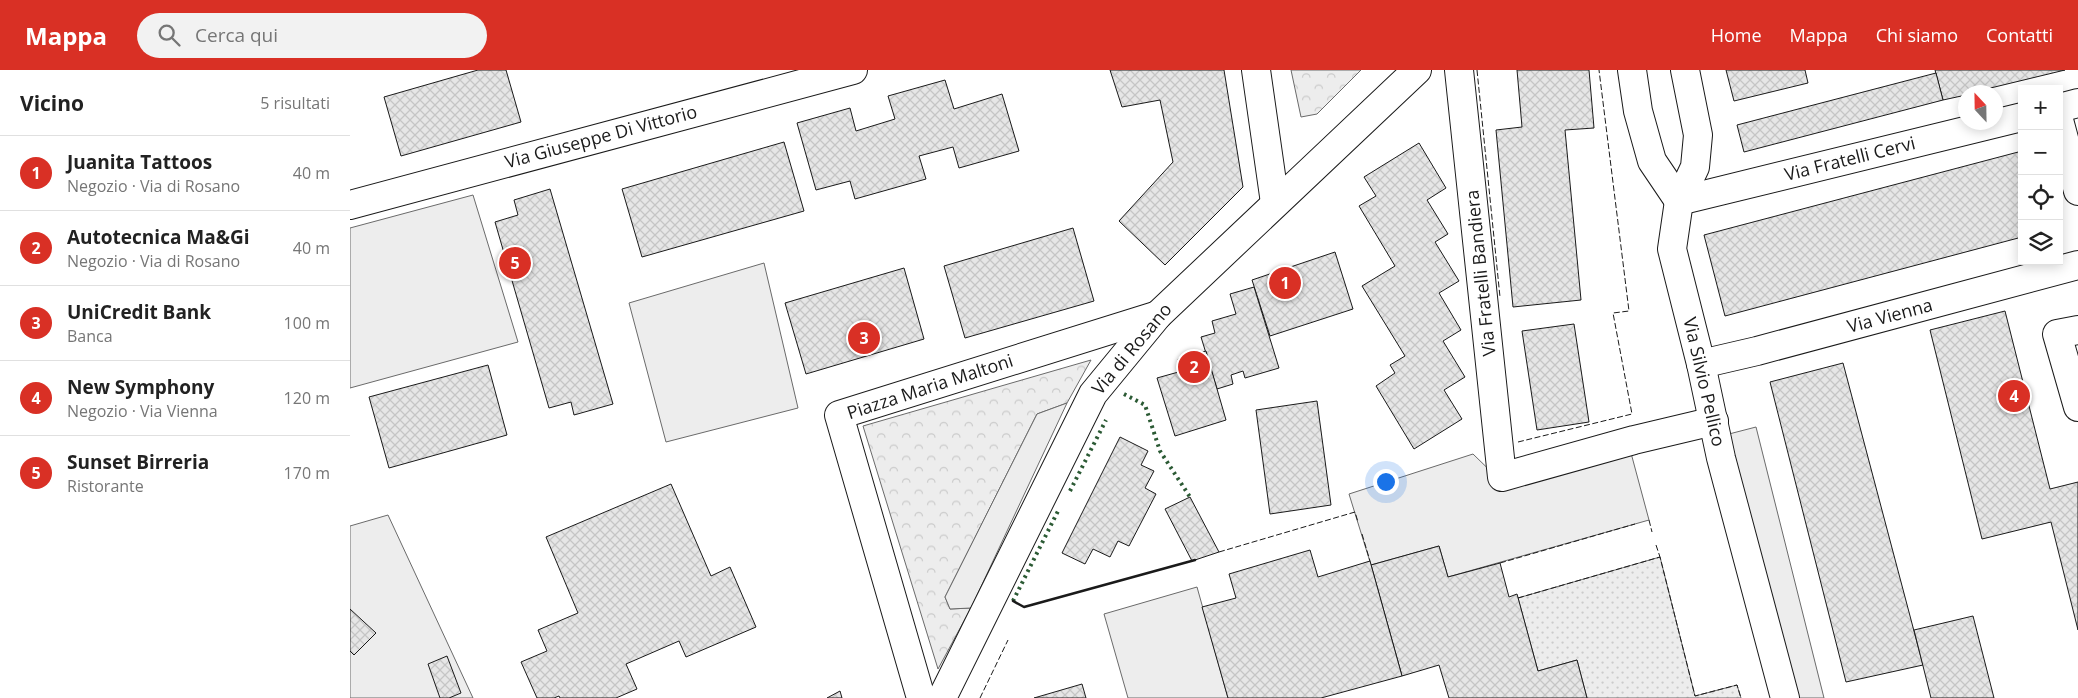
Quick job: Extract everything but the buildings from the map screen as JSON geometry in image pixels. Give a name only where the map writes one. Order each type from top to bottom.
[{"type":"street","name":"Via Giuseppe Di Vittorio","points":[[350,205],[853,70]]},
{"type":"street","points":[[1256,70],[1276,203]]},
{"type":"street","name":"Via di Rosano","points":[[942,698],[1093,394],[1158,315],[1416,70]]},
{"type":"street","name":"Via Fratelli Bandiera","points":[[1459,70],[1502,477],[1634,440],[1714,421]]},
{"type":"street","points":[[1632,70],[1638,111],[1652,160],[1679,201]]},
{"type":"street","name":"Via Silvio Pellico","points":[[1686,70],[1698,135],[1695,168],[1679,201],[1672,249],[1701,364],[1721,458],[1785,698]]},
{"type":"street","points":[[2063,107],[2078,103]]},
{"type":"street","name":"Via Fratelli Cervi","points":[[1679,201],[2018,118]]},
{"type":"street","points":[[2062,130],[2078,191]]},
{"type":"street","name":"Via Vienna","points":[[1701,364],[1767,349],[2078,266]]},
{"type":"street","name":"Piazza Maria Maltoni","points":[[921,698],[840,415],[1158,315]]},
{"type":"street","points":[[2078,330],[2057,334],[2078,407]]},
{"type":"green space","points":[[1291,70],[1361,70],[1317,114],[1301,117]]},
{"type":"green space","points":[[1091,360],[1067,403],[1037,414],[945,597],[950,609],[971,608],[938,669],[863,426]]},
{"type":"green space","points":[[1660,557],[1695,696],[1737,685],[1741,698],[1587,698],[1577,660],[1538,671],[1518,598]]},
{"type":"shaded area","points":[[473,195],[518,342],[350,388],[350,228]]},
{"type":"shaded area","points":[[764,263],[798,408],[666,442],[629,303]]},
{"type":"shaded area","points":[[1067,403],[971,608],[950,609],[945,597],[1037,414]]},
{"type":"shaded area","points":[[1756,427],[1824,698],[1795,698],[1729,434]]},
{"type":"shaded area","points":[[1631,453],[1649,520],[1448,577],[1439,546],[1371,565],[1349,494],[1473,454],[1507,487]]},
{"type":"shaded area","points":[[388,515],[473,698],[350,698],[350,526]]},
{"type":"shaded area","points":[[1197,587],[1228,698],[1128,698],[1104,614]]},
{"type":"hedge","points":[[1124,394],[1145,405],[1160,451],[1190,497]]},
{"type":"hedge","points":[[1070,491],[1106,420]]},
{"type":"hedge","points":[[1013,601],[1059,509]]},
{"type":"fence","points":[[1477,70],[1500,297]]},
{"type":"fence","points":[[1518,442],[1632,414],[1613,313],[1629,311],[1599,70]]},
{"type":"fence","points":[[1219,552],[1355,512],[1358,522]]},
{"type":"fence","points":[[1649,520],[1652,532]]},
{"type":"fence","points":[[1500,563],[1635,524]]},
{"type":"fence","points":[[1362,534],[1370,561]]},
{"type":"fence","points":[[1656,545],[1660,557]]},
{"type":"fence","points":[[1518,598],[1660,557],[1695,696],[1737,685],[1741,698]]},
{"type":"fence","points":[[980,698],[1008,640]]},
{"type":"wall","points":[[1013,601],[1024,607],[1195,560]]},
{"type":"place","name":"Sunset Birreria","points":[[515,263]]},
{"type":"place","name":"Juanita Tattoos","points":[[1285,283]]},
{"type":"place","name":"UniCredit Bank","points":[[864,338]]},
{"type":"place","name":"Autotecnica Ma&Gi","points":[[1194,367]]},
{"type":"place","name":"New Symphony","points":[[2014,396]]}]
